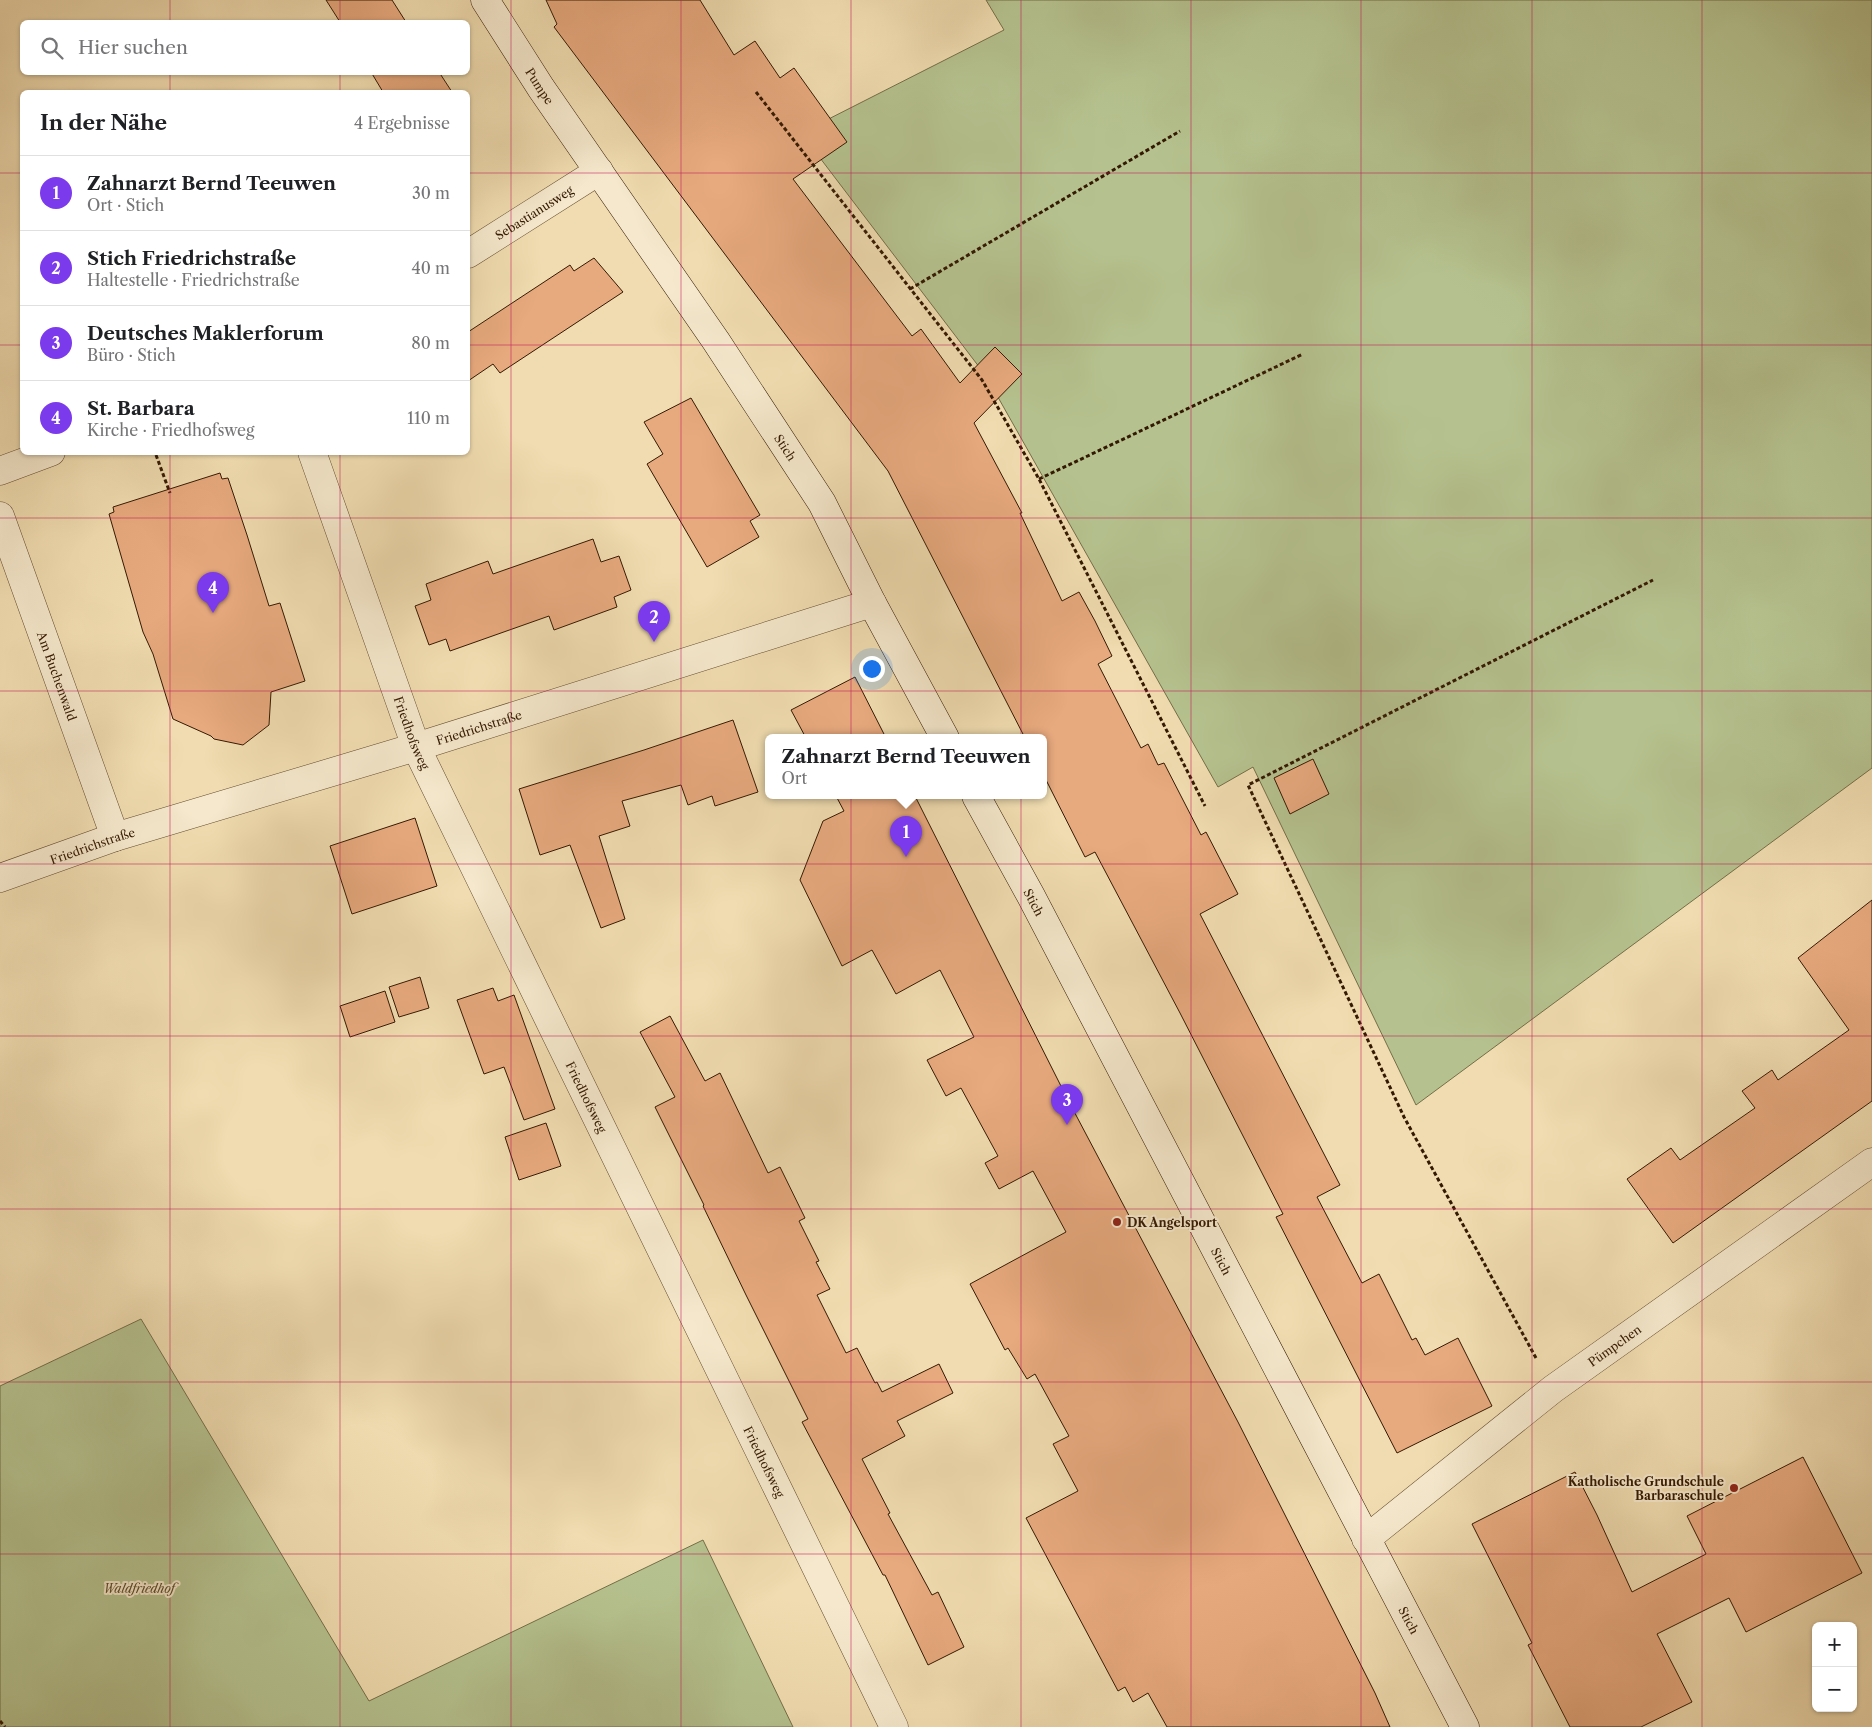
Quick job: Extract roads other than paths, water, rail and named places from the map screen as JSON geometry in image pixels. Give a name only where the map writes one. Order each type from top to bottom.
[{"type":"street","name":"Pumpe","points":[[485,0],[541,88],[599,172]]},
{"type":"street","name":"Sebastianusweg","points":[[470,253],[599,172]]},
{"type":"street","name":"Stich","points":[[599,172],[716,341],[822,503],[872,603],[943,734]]},
{"type":"street","points":[[0,471],[43,455]]},
{"type":"street","name":"Friedhofsweg","points":[[313,455],[416,747],[894,1727]]},
{"type":"street","name":"Am Buchenwald","points":[[0,516],[115,837]]},
{"type":"street","name":"Friedrichstraße","points":[[0,878],[115,837],[416,747],[872,603]]},
{"type":"street","name":"Stich","points":[[978,799],[1031,896],[1465,1727]]},
{"type":"street","name":"Pümpchen","points":[[1366,1539],[1553,1389],[1872,1162]]},
{"type":"place","name":"St. Barbara","points":[[213,613]]},
{"type":"place","name":"Stich Friedrichstraße","points":[[654,642]]},
{"type":"place","name":"Zahnarzt Bernd Teeuwen","points":[[906,857]]},
{"type":"place","name":"Deutsches Maklerforum","points":[[1067,1125]]},
{"type":"place","name":"DK Angelsport","points":[[1117,1222]]},
{"type":"place","name":"Katholische Grundschule Barbaraschule","points":[[1734,1488]]},
{"type":"park label","name":"Waldfriedhof","points":[[139,1588]]}]
